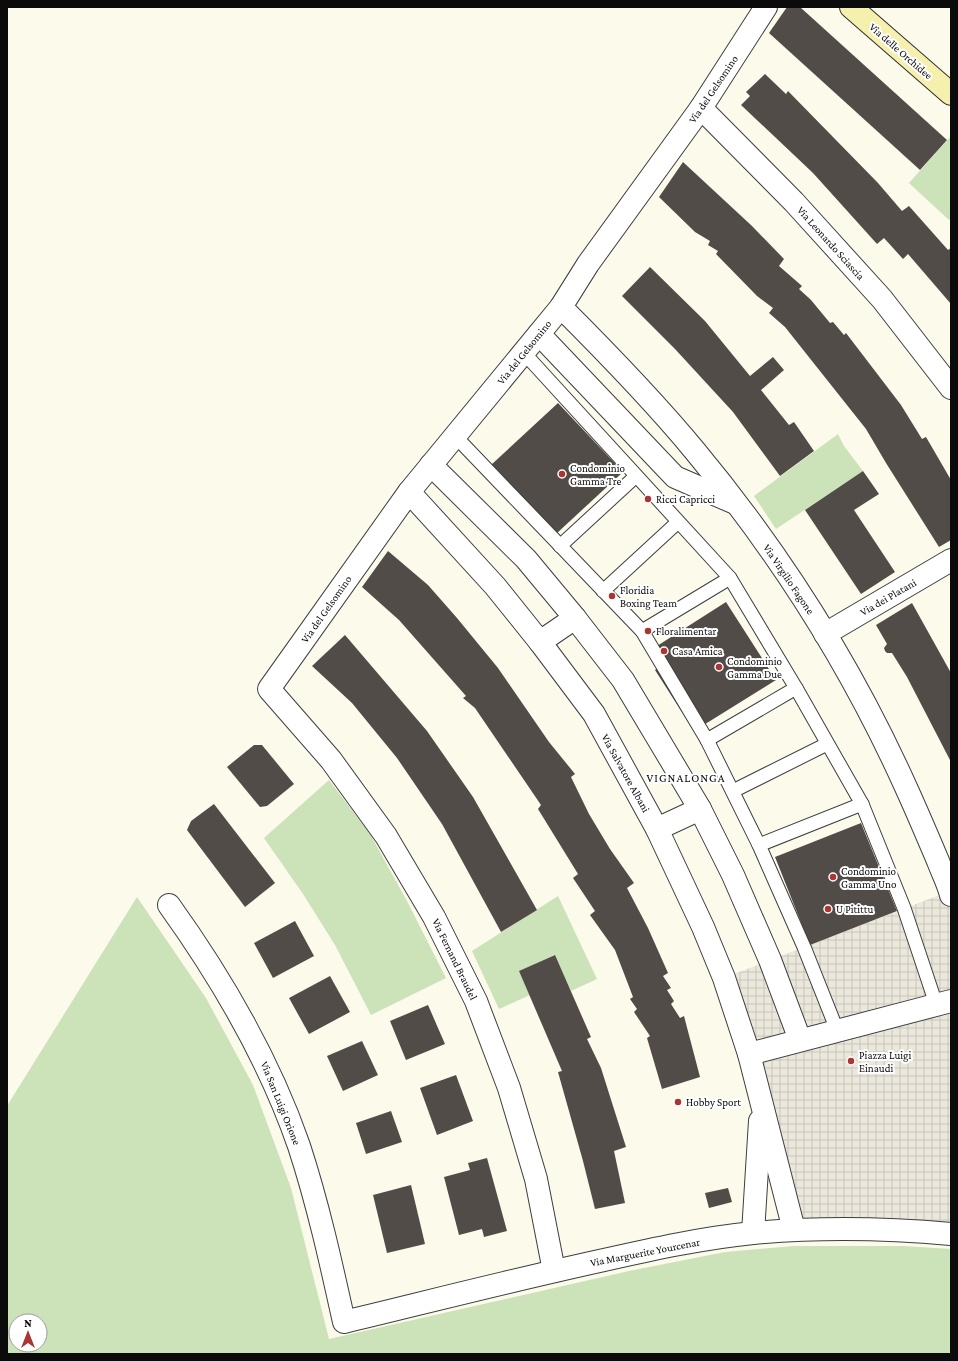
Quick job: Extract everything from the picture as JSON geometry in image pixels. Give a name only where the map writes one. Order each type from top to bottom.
[{"type":"main road","name":"Via delle Orchidee","points":[[851,7],[951,94]]},
{"type":"main road","points":[[868,7],[951,79]]},
{"type":"street","name":"Via del Gelsomino","points":[[269,689],[409,492],[561,307],[588,264],[701,108],[766,7]]},
{"type":"street","name":"Via Leonardo Sciascia","points":[[701,108],[794,202],[882,299],[951,388]]},
{"type":"street","name":"Via Virgilio Fagone","points":[[561,307],[608,353],[696,451],[782,567],[825,634],[861,696],[894,760],[923,825],[951,895]]},
{"type":"street","points":[[539,334],[675,477],[736,503]]},
{"type":"street","points":[[431,466],[526,559],[575,618],[623,680],[700,809],[733,875],[764,946],[800,1040]]},
{"type":"street","name":"Via Salvatore Albani","points":[[409,492],[494,586],[540,642],[594,714],[657,829],[703,927],[724,978],[750,1054],[794,1230]]},
{"type":"street","name":"Via dei Platani","points":[[825,634],[951,560]]},
{"type":"street","points":[[540,642],[575,618]]},
{"type":"street","name":"Via Fernand Braudel","points":[[269,689],[331,760],[386,836],[434,916],[476,1001],[509,1088],[536,1178],[554,1271]]},
{"type":"street","points":[[657,829],[700,809]]},
{"type":"street","name":"Via San Luigi Orione","points":[[168,905],[200,948],[243,1020],[264,1060],[282,1102],[312,1188],[344,1322]]},
{"type":"street","points":[[750,1054],[943,1003]]},
{"type":"street","points":[[753,1233],[761,1101]]},
{"type":"street","name":"Via Marguerite Yourcenar","points":[[344,1322],[554,1271],[678,1244],[753,1233],[830,1228],[903,1230],[951,1234]]},
{"type":"lane","points":[[524,353],[730,578],[796,688],[862,804],[943,1003]]},
{"type":"lane","points":[[455,436],[642,630],[708,740],[733,791],[759,845],[804,947],[837,1030]]},
{"type":"lane","points":[[560,546],[636,476]]},
{"type":"lane","points":[[603,591],[678,522]]},
{"type":"lane","points":[[642,630],[730,578]]},
{"type":"lane","points":[[708,740],[796,688]]},
{"type":"lane","points":[[733,791],[828,744]]},
{"type":"lane","points":[[759,845],[862,804]]},
{"type":"green space","points":[[951,136],[951,218],[949,220],[909,183]]},
{"type":"green space","points":[[838,434],[844,446],[863,471],[776,529],[754,496]]},
{"type":"green space","points":[[329,780],[370,834],[407,901],[446,978],[371,1015],[335,945],[303,894],[264,838]]},
{"type":"green space","points":[[558,896],[597,979],[571,991],[554,955],[520,971],[530,995],[499,1009],[472,951]]},
{"type":"green space","points":[[137,897],[206,998],[253,1085],[291,1188],[329,1339],[629,1271],[725,1252],[794,1246],[903,1246],[951,1249],[951,1354],[7,1354],[7,1106]]},
{"type":"shaded area","name":"Piazza Luigi Einaudi","points":[[950,891],[951,1234],[794,1230],[724,978]]},
{"type":"building","points":[[787,7],[800,7],[947,140],[920,170],[769,33]]},
{"type":"building","points":[[765,74],[786,94],[788,91],[878,183],[902,211],[909,206],[948,250],[951,248],[951,304],[908,254],[903,259],[884,238],[877,244],[813,173],[741,105],[750,96],[746,92]]},
{"type":"building","points":[[683,162],[752,226],[784,259],[779,266],[802,286],[799,289],[811,300],[830,323],[833,322],[844,335],[846,333],[901,405],[922,439],[926,437],[951,480],[951,540],[939,547],[866,429],[785,327],[769,313],[773,308],[757,296],[716,254],[718,251],[708,245],[710,241],[695,232],[659,197]]},
{"type":"building","points":[[650,267],[705,321],[750,376],[773,357],[784,370],[761,390],[789,425],[794,422],[814,451],[780,476],[733,412],[675,349],[622,296]]},
{"type":"building","name":"Condominio Gamma Tre","points":[[558,403],[623,472],[556,534],[491,465]]},
{"type":"building","points":[[863,471],[879,494],[854,510],[895,572],[861,594],[805,510]]},
{"type":"building","points":[[388,551],[428,585],[457,618],[498,668],[549,742],[575,774],[571,777],[589,814],[610,849],[634,883],[627,888],[648,928],[668,973],[663,976],[671,988],[667,990],[674,1001],[671,1004],[680,1018],[684,1016],[700,1077],[662,1089],[647,1038],[650,1036],[634,1012],[637,1009],[630,999],[633,997],[615,950],[590,915],[595,911],[573,878],[578,874],[538,809],[541,805],[475,708],[463,698],[466,696],[399,620],[362,587]]},
{"type":"building","name":"Condominio Gamma Due","points":[[726,602],[776,680],[694,731],[655,670],[668,662],[657,646]]},
{"type":"building","points":[[912,603],[951,673],[951,762],[907,677],[892,653],[887,653],[885,651],[884,648],[887,644],[876,625]]},
{"type":"building","points":[[345,635],[427,731],[473,797],[537,910],[501,932],[442,824],[397,758],[352,703],[312,666]]},
{"type":"building","points":[[254,745],[262,745],[294,784],[267,806],[260,807],[227,767]]},
{"type":"building","points":[[214,804],[275,883],[245,907],[187,830],[191,821]]},
{"type":"building","name":"Condominio Gamma Uno","points":[[861,823],[897,911],[810,945],[775,857]]},
{"type":"building","points":[[295,921],[314,956],[273,978],[254,943]]},
{"type":"building","points":[[555,955],[591,1037],[587,1039],[601,1068],[626,1147],[614,1151],[625,1203],[595,1209],[558,1072],[562,1071],[519,971]]},
{"type":"building","points":[[330,976],[350,1012],[309,1034],[289,998]]},
{"type":"building","points":[[428,1005],[445,1044],[406,1060],[390,1021]]},
{"type":"building","points":[[362,1041],[378,1075],[343,1091],[327,1056]]},
{"type":"building","points":[[456,1075],[473,1121],[437,1135],[420,1088]]},
{"type":"building","points":[[391,1111],[402,1142],[366,1154],[356,1123]]},
{"type":"building","points":[[487,1158],[507,1231],[484,1237],[482,1229],[459,1235],[444,1177],[470,1170],[468,1163]]},
{"type":"building","points":[[411,1185],[425,1244],[387,1253],[373,1195]]},
{"type":"building","points":[[728,1188],[732,1202],[709,1208],[705,1193]]},
{"type":"place","name":"Condominio Gamma Tre","points":[[562,474]]},
{"type":"place","name":"Ricci Capricci","points":[[648,499]]},
{"type":"place","name":"Floridia Boxing Team","points":[[612,596]]},
{"type":"place","name":"Floralimentar","points":[[648,631]]},
{"type":"place","name":"Casa Amica","points":[[664,651]]},
{"type":"place","name":"Condominio Gamma Due","points":[[719,667]]},
{"type":"place","name":"Condominio Gamma Uno","points":[[833,877]]},
{"type":"place","name":"U Pitittu","points":[[828,909]]},
{"type":"place","name":"Piazza Luigi Einaudi","points":[[851,1061]]},
{"type":"place","name":"Hobby Sport","points":[[678,1102]]},
{"type":"district","name":"VIGNALONGA","points":[[686,778]]}]
